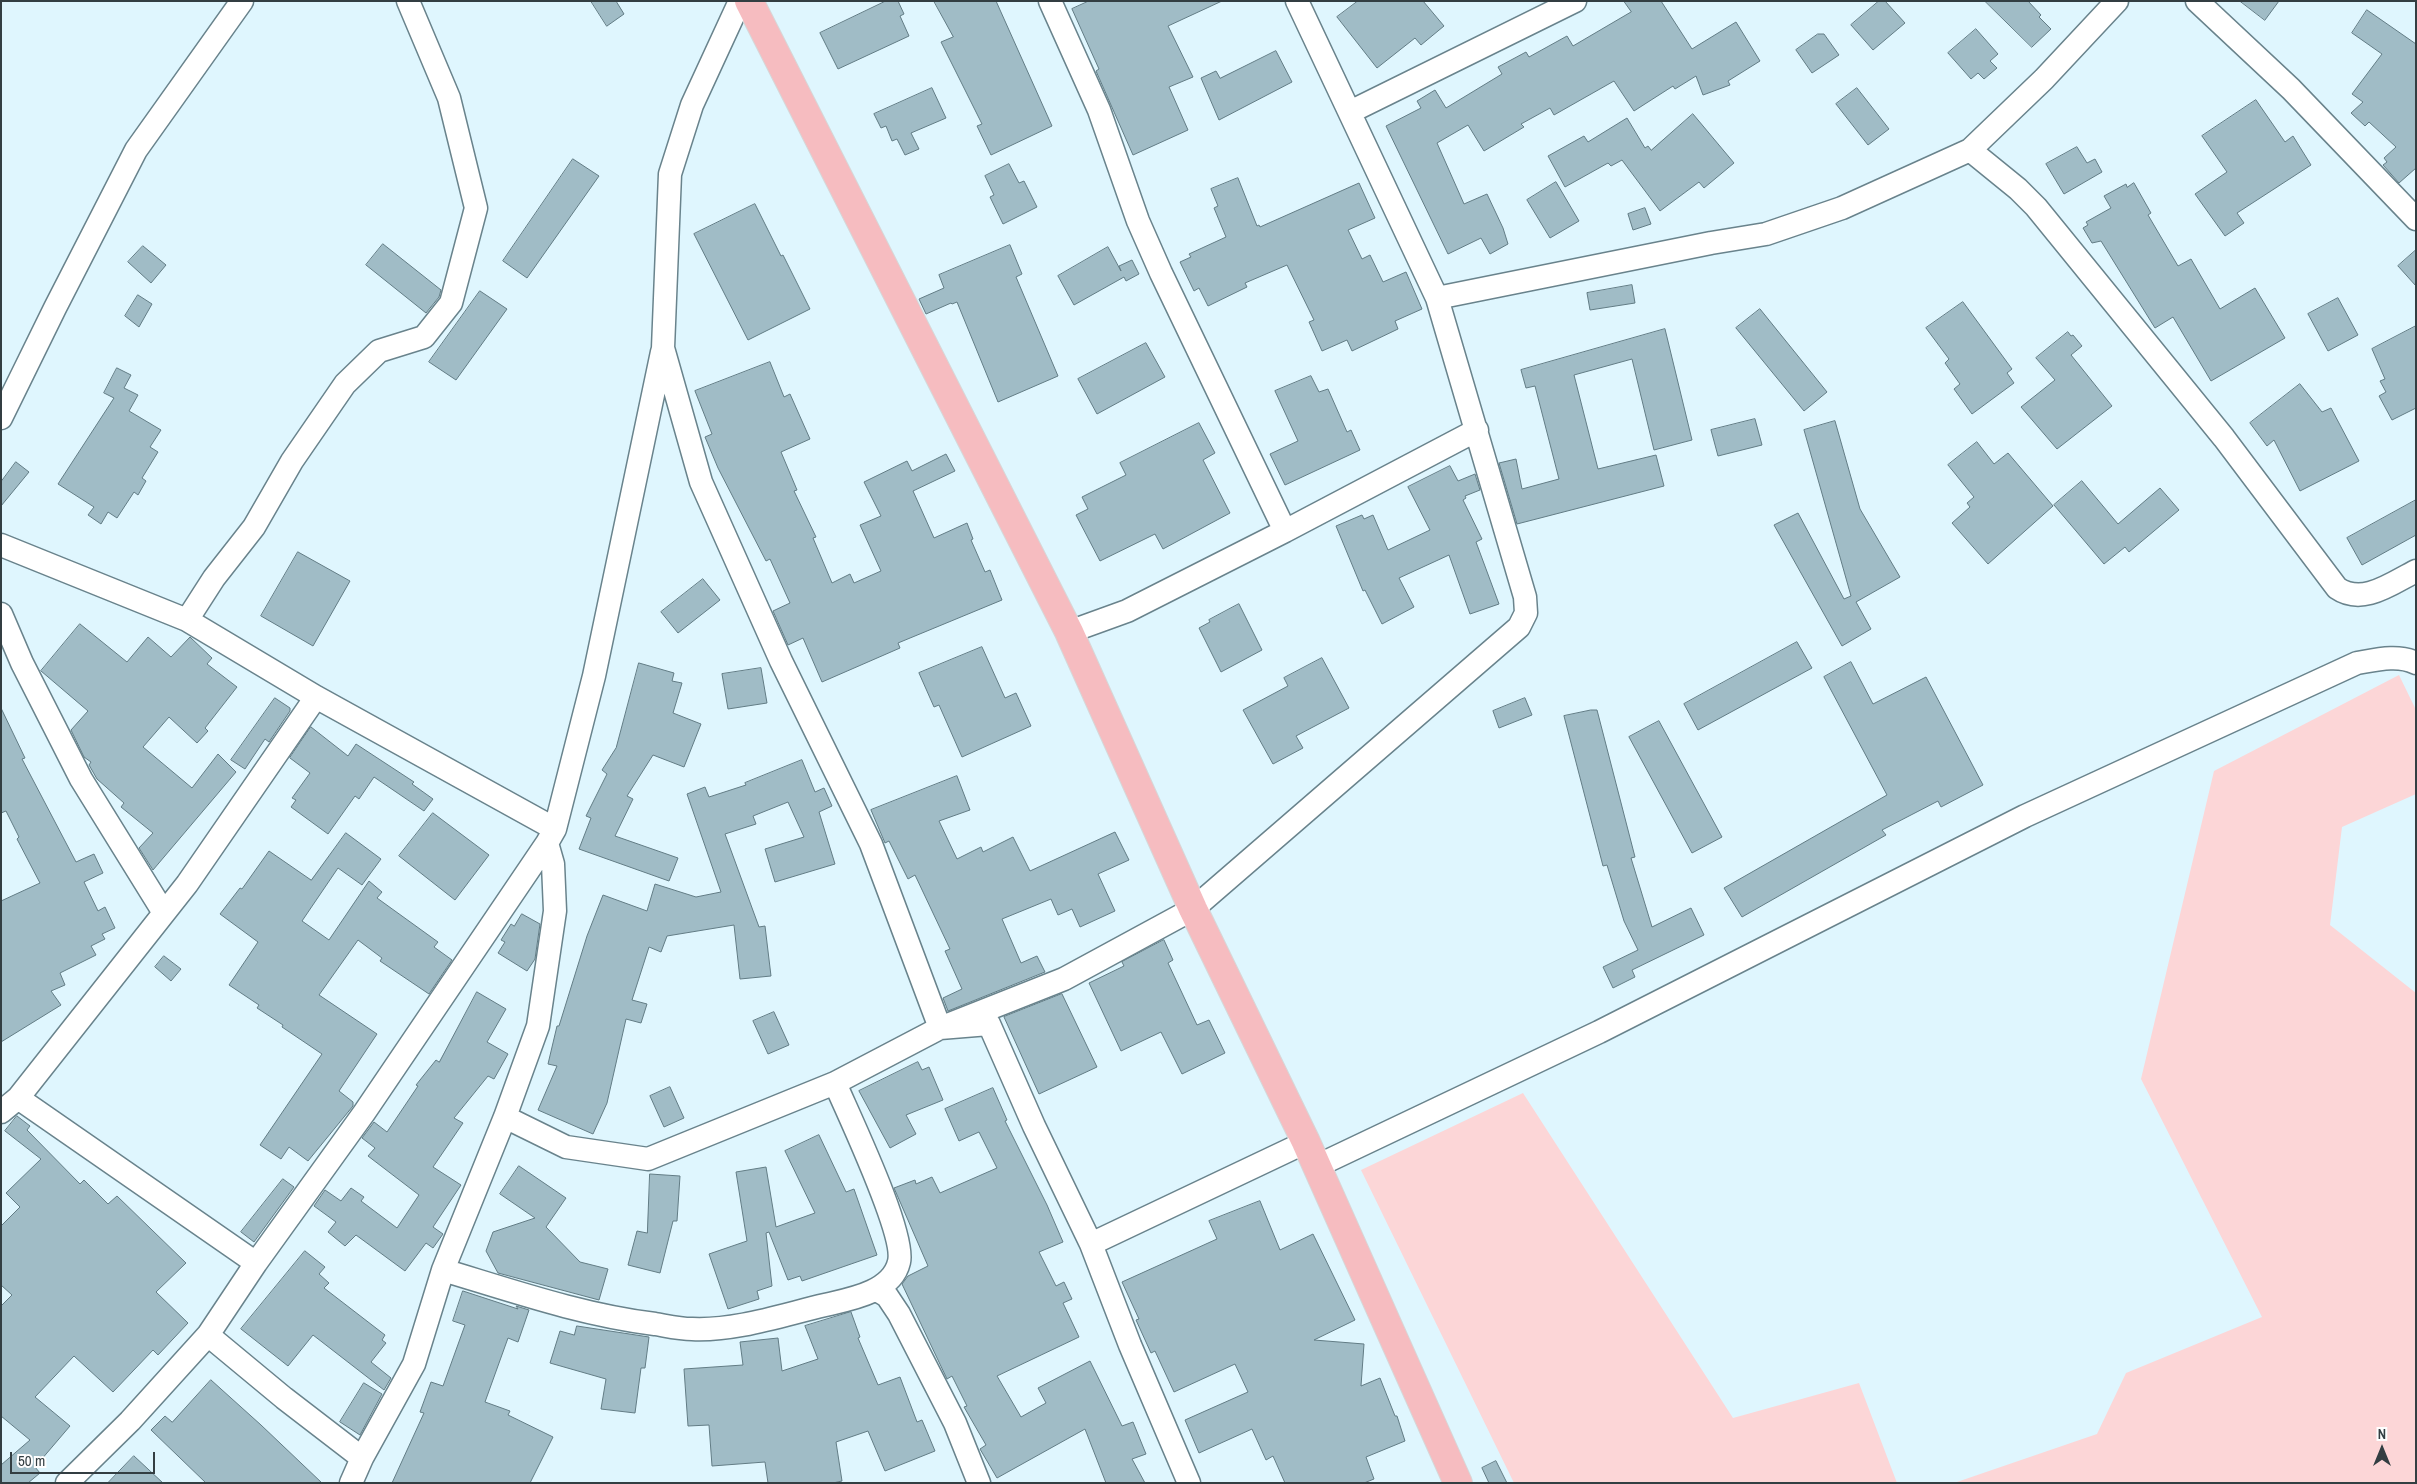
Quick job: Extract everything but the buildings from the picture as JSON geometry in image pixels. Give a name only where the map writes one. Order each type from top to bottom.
[{"type":"main road","points":[[749,1],[1069,632],[1192,909],[1311,1154],[1458,1483]]},
{"type":"street","points":[[1,418],[136,150],[242,1]]},
{"type":"street","points":[[188,620],[214,578],[254,527],[292,461],[345,384],[379,352],[424,337],[451,303],[476,208],[450,98],[408,1]]},
{"type":"street","points":[[67,1483],[130,1421],[208,1335],[256,1263],[364,1113],[551,836],[594,676],[663,348],[670,174],[692,105],[740,1]]},
{"type":"street","points":[[1050,1],[1099,110],[1138,221],[1161,273],[1285,531]]},
{"type":"street","points":[[505,1117],[566,1147],[648,1159],[835,1083],[940,1028],[1064,979],[1192,909],[1519,627],[1526,613],[1525,597],[1437,298],[1297,1]]},
{"type":"street","points":[[1350,112],[1575,1]]},
{"type":"street","points":[[1437,298],[1701,245],[1766,234],[1842,208],[1970,150],[2044,79],[2117,1]]},
{"type":"street","points":[[2197,1],[2291,89],[2416,219]]},
{"type":"street","points":[[1970,150],[2018,188],[2036,208],[2224,438],[2338,588],[2351,595],[2367,595],[2416,571]]},
{"type":"street","points":[[663,348],[701,482],[782,661],[870,844],[940,1028]]},
{"type":"street","points":[[1069,632],[1127,611],[1285,531],[1477,430]]},
{"type":"street","points":[[1,545],[188,620],[316,698],[551,836]]},
{"type":"street","points":[[1,614],[22,663],[82,779],[164,913]]},
{"type":"street","points":[[1091,1244],[1311,1154],[1599,1032],[2025,816],[2357,663],[2387,658],[2411,660],[2416,663]]},
{"type":"street","points":[[256,1263],[10,1105],[187,884],[316,698]]},
{"type":"street","points":[[351,1483],[362,1458],[414,1364],[443,1270],[505,1117],[538,1026],[554,911],[551,836]]},
{"type":"street","points":[[940,1028],[989,1024],[1034,1126],[1091,1244],[1130,1345],[1188,1483]]},
{"type":"street","points":[[443,1270],[576,1310],[636,1322],[692,1329],[725,1327],[846,1300],[877,1290],[896,1273],[901,1250],[881,1192],[835,1083]]},
{"type":"street","points":[[877,1290],[887,1296],[899,1314],[955,1423],[979,1483]]},
{"type":"street","points":[[208,1335],[284,1398],[362,1458]]},
{"type":"shaded area","points":[[2399,675],[2416,710],[2416,794],[2342,827],[2330,925],[2416,993],[2416,1483],[1954,1483],[2097,1434],[2126,1373],[2262,1317],[2141,1079],[2214,771]]},
{"type":"shaded area","points":[[1523,1093],[1733,1418],[1859,1383],[1897,1483],[1514,1483],[1361,1170]]}]
